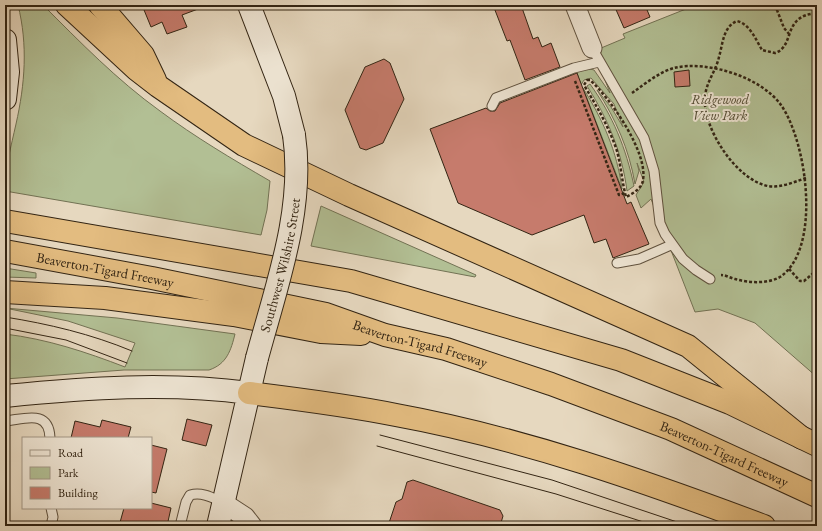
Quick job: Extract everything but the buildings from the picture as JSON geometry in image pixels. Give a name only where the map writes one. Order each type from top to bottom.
[{"type":"highway","points":[[66,5],[158,86],[244,145],[349,195],[688,346],[810,442]]},
{"type":"highway","points":[[100,5],[143,55],[158,86]]},
{"type":"highway","points":[[5,221],[351,281],[621,360],[730,403],[810,442]]},
{"type":"highway","name":"Beaverton-Tigard Freeway","points":[[5,251],[152,278],[326,314],[385,335],[446,349],[551,384],[671,429],[817,496]]},
{"type":"highway","points":[[5,292],[104,298],[234,315],[321,332],[385,335]]},
{"type":"highway","points":[[249,393],[396,415],[534,448],[694,500],[764,526]]},
{"type":"street","name":"Southwest Wilshire Street","points":[[218,526],[222,502],[291,220],[295,174],[294,135],[284,96],[249,5]]},
{"type":"street","points":[[575,5],[596,55]]},
{"type":"street","points":[[5,40],[8,72],[5,97]]},
{"type":"street","points":[[5,396],[74,389],[144,386],[215,389],[249,393]]},
{"type":"street","points":[[222,502],[245,517],[252,526]]},
{"type":"lane","points":[[492,106],[496,98],[574,68],[596,55],[644,138],[656,183],[660,223],[664,234],[671,244],[696,270],[710,279]]},
{"type":"lane","points":[[616,263],[639,259],[671,244]]},
{"type":"lane","points":[[5,421],[30,418],[41,419],[49,428],[50,437]]},
{"type":"lane","points":[[180,526],[186,502],[190,495],[204,495],[222,502]]},
{"type":"lane","points":[[51,509],[53,517],[51,526]]},
{"type":"path","points":[[776,5],[784,28],[789,34]]},
{"type":"path","points":[[806,178],[784,185],[766,186],[746,174],[730,160],[713,132],[705,105],[707,88],[715,69],[725,32],[733,23],[737,21],[747,26],[762,50],[775,53],[781,50],[799,17],[817,13]]},
{"type":"path","points":[[622,99],[672,68],[695,66],[715,69],[732,73],[757,83],[767,90],[780,104],[796,135],[806,178],[809,200],[806,231],[800,250],[789,269],[779,277],[767,281],[744,281],[723,275],[710,279]]},
{"type":"path","points":[[574,77],[619,196],[625,193]]},
{"type":"path","points":[[641,185],[632,194],[626,197],[621,166],[612,138],[600,111],[584,85],[585,81],[590,80],[597,86],[620,115],[632,139],[643,169]]},
{"type":"path","points":[[596,146],[600,145]]},
{"type":"path","points":[[612,187],[616,186]]},
{"type":"path","points":[[789,269],[800,281],[807,280],[817,270]]},
{"type":"green space","points":[[18,5],[43,5],[99,60],[144,99],[200,139],[270,181],[267,210],[261,235],[5,191],[7,165],[22,94],[24,50]]},
{"type":"green space","name":"Ridgewood View Park","points":[[696,5],[817,5],[817,377],[755,323],[718,309],[695,312],[651,199],[641,208],[636,195],[644,182],[637,163],[639,171],[635,184],[621,135],[597,90],[611,107],[623,127],[614,104],[591,78],[584,80],[581,85],[576,70],[586,68],[594,70],[610,93],[594,51],[625,38],[623,34]]},
{"type":"green space","points":[[590,84],[612,120],[623,145],[634,186],[627,191],[618,149],[608,123],[587,86]]},
{"type":"green space","points":[[583,88],[597,112],[608,136],[617,162],[622,189]]},
{"type":"green space","points":[[321,206],[476,275],[475,277],[311,246]]},
{"type":"green space","points":[[5,268],[36,273],[36,278],[5,277]]},
{"type":"green space","points":[[5,308],[117,318],[235,334],[232,346],[227,356],[220,364],[209,370],[124,370],[5,379],[5,334],[36,339],[66,347],[125,367],[135,343],[68,321]]},
{"type":"tram line","points":[[5,317],[70,330],[132,351]]},
{"type":"tram line","points":[[5,328],[66,340],[127,363]]},
{"type":"tram line","points":[[380,435],[552,480],[689,526]]},
{"type":"tram line","points":[[377,446],[556,494],[656,526]]}]
